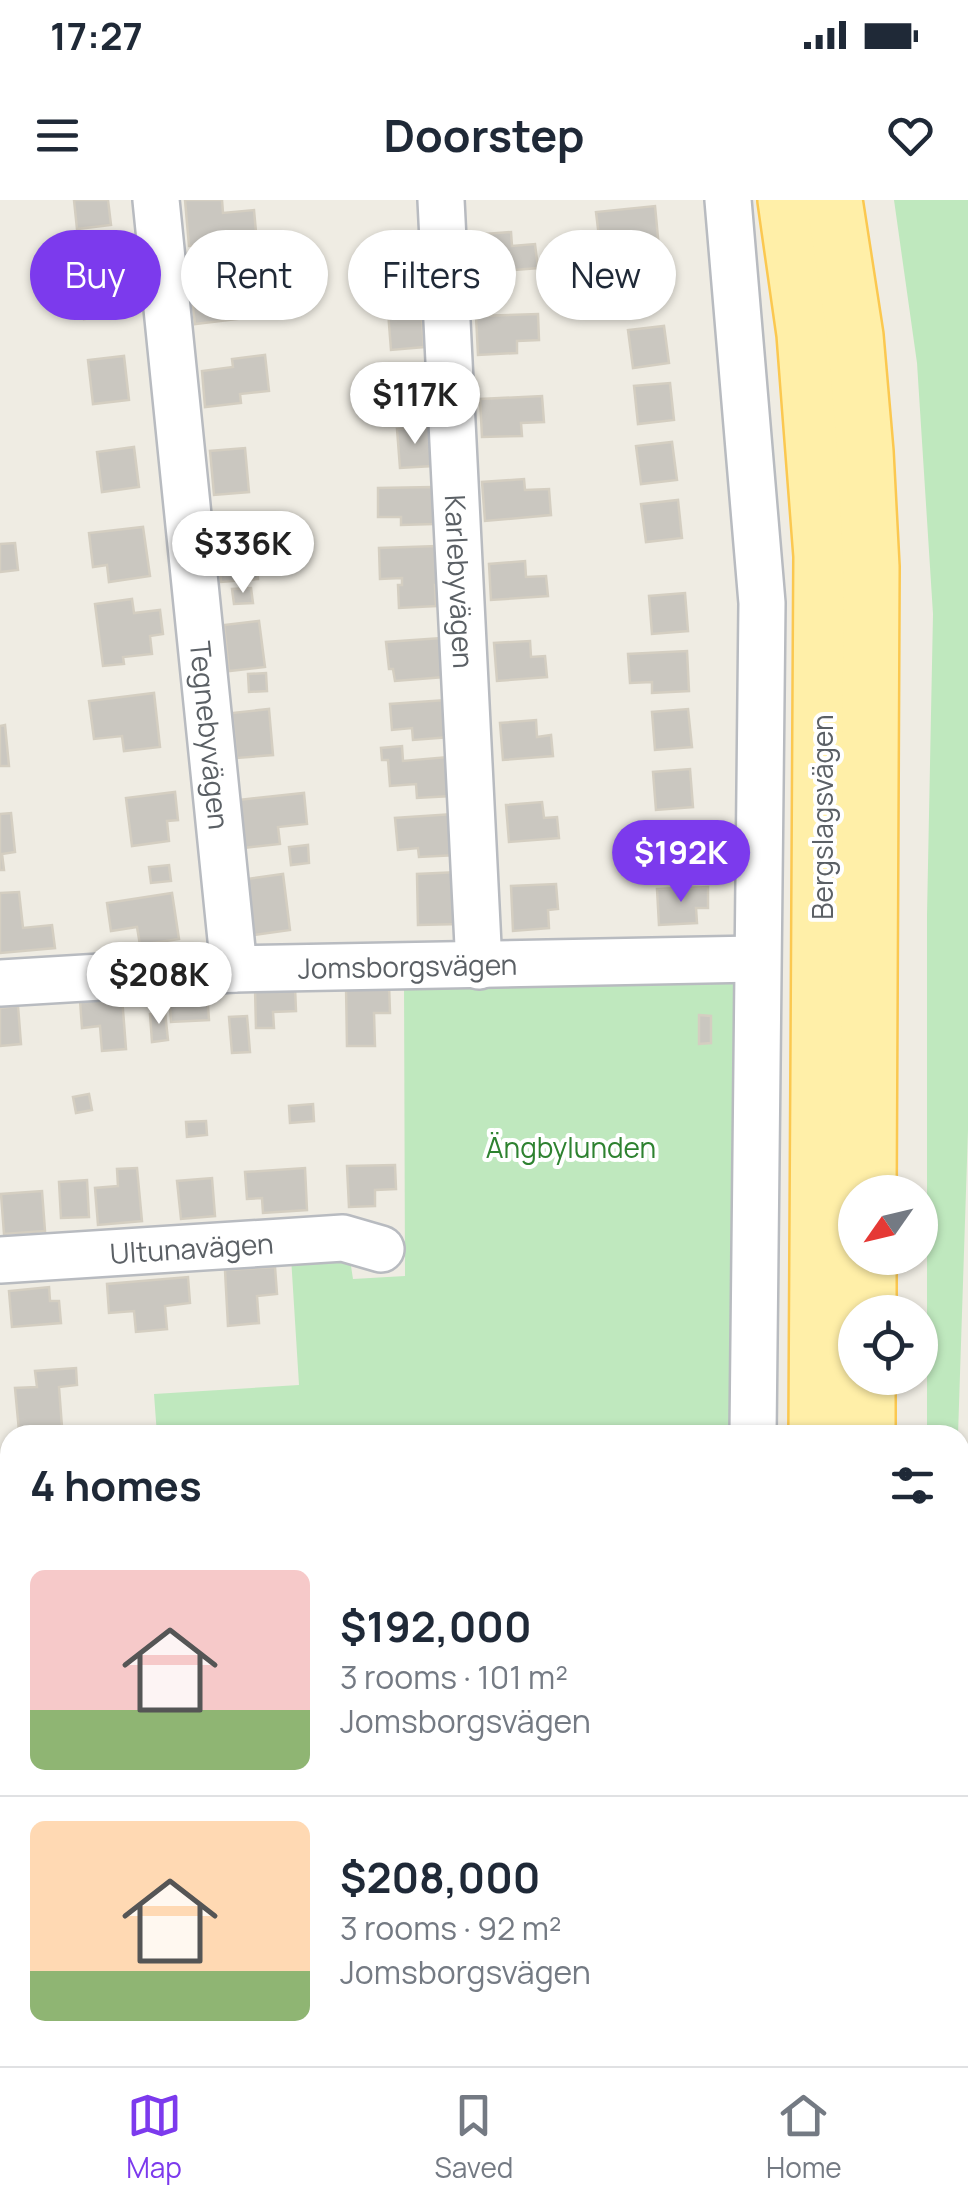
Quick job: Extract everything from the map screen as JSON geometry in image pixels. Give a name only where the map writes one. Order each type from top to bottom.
[{"type":"main road","name":"Bergslagsvägen","points":[[786,200],[805,334],[822,556],[817,1425]]},
{"type":"main road","name":"Bergslagsvägen","points":[[834,200],[855,336],[871,567],[868,1175]]},
{"type":"main road","points":[[866,1425],[867,1395]]},
{"type":"street","name":"Tegnebyvägen","points":[[156,200],[234,969]]},
{"type":"street","name":"Karlebyvägen","points":[[440,200],[479,966]]},
{"type":"street","points":[[728,200],[762,603],[753,1425]]},
{"type":"street","name":"Jomsborgsvägen","points":[[0,983],[234,969],[756,959]]},
{"type":"street","name":"Ultunavägen","points":[[0,1260],[343,1238],[381,1249]]},
{"type":"green space","points":[[894,200],[968,200],[968,1130],[958,1425],[927,1425],[927,1395],[938,1395],[938,1295],[927,1295],[927,1275],[938,1275],[938,1175],[927,1175],[933,614],[917,363]]},
{"type":"green space","name":"Ängbylunden","points":[[404,979],[738,980],[738,1425],[156,1425],[154,1394],[299,1385],[291,1257],[349,1253],[353,1279],[405,1276]]},
{"type":"building","points":[[74,200],[108,200],[111,225],[77,229]]},
{"type":"building","points":[[185,200],[222,200],[223,213],[254,210],[256,230],[188,230]]},
{"type":"building","points":[[655,206],[657,230],[598,230],[596,212]]},
{"type":"building","points":[[535,244],[536,268],[516,270],[516,246]]},
{"type":"building","points":[[536,314],[539,340],[517,341],[517,353],[478,355],[476,320],[516,320],[516,315]]},
{"type":"building","points":[[195,320],[229,320],[195,324]]},
{"type":"building","points":[[389,320],[422,320],[424,347],[391,350]]},
{"type":"building","points":[[664,326],[669,363],[633,368],[628,330]]},
{"type":"building","points":[[265,355],[269,391],[240,394],[241,403],[205,407],[202,371],[233,367],[232,359]]},
{"type":"building","points":[[124,356],[129,400],[93,404],[88,360]]},
{"type":"building","points":[[425,369],[428,408],[394,410],[393,397],[382,398],[380,372]]},
{"type":"building","points":[[670,383],[674,420],[638,424],[634,386]]},
{"type":"building","points":[[542,396],[544,422],[521,423],[522,436],[482,437],[480,399]]},
{"type":"building","points":[[430,427],[433,466],[400,468],[397,429]]},
{"type":"building","points":[[672,442],[677,480],[641,484],[636,446]]},
{"type":"building","points":[[134,447],[139,487],[102,492],[97,452]]},
{"type":"building","points":[[245,448],[249,492],[214,495],[210,451]]},
{"type":"building","points":[[524,479],[525,490],[549,489],[551,515],[485,521],[482,482]]},
{"type":"building","points":[[433,487],[434,524],[401,525],[401,517],[378,517],[378,488]]},
{"type":"building","points":[[678,500],[682,538],[646,542],[641,504]]},
{"type":"building","points":[[143,527],[150,576],[109,582],[107,565],[93,567],[89,533]]},
{"type":"building","points":[[273,534],[275,563],[257,564],[258,579],[221,582],[218,538]]},
{"type":"building","points":[[15,543],[18,570],[0,572],[0,544]]},
{"type":"building","points":[[437,546],[436,606],[399,608],[398,585],[402,585],[402,578],[380,579],[379,548]]},
{"type":"building","points":[[525,561],[526,577],[546,576],[548,596],[491,600],[489,564]]},
{"type":"building","points":[[251,588],[253,603],[234,604],[232,589]]},
{"type":"building","points":[[685,593],[688,631],[652,634],[649,596]]},
{"type":"building","points":[[132,599],[134,613],[160,610],[163,634],[150,636],[152,654],[123,657],[124,664],[103,666],[95,604]]},
{"type":"building","points":[[259,621],[265,667],[229,671],[224,625]]},
{"type":"building","points":[[441,638],[444,677],[395,681],[393,669],[389,669],[386,642]]},
{"type":"building","points":[[530,641],[531,657],[545,656],[547,677],[497,681],[494,643]]},
{"type":"building","points":[[687,651],[689,691],[652,693],[652,682],[630,683],[628,654]]},
{"type":"building","points":[[266,673],[267,691],[249,692],[248,674]]},
{"type":"building","points":[[154,693],[160,747],[124,751],[122,736],[94,739],[89,701]]},
{"type":"building","points":[[446,700],[450,737],[413,740],[412,728],[392,730],[390,704]]},
{"type":"building","points":[[269,709],[273,755],[237,758],[232,713]]},
{"type":"building","points":[[688,709],[692,747],[655,750],[652,712]]},
{"type":"building","points":[[536,720],[537,737],[551,735],[553,756],[503,760],[500,723]]},
{"type":"building","points":[[5,725],[9,766],[0,766],[0,726]]},
{"type":"building","points":[[402,746],[403,761],[448,757],[451,796],[417,798],[416,784],[390,786],[388,760],[382,760],[381,748]]},
{"type":"building","points":[[690,769],[693,807],[656,810],[653,772]]},
{"type":"building","points":[[175,792],[178,820],[167,821],[169,841],[132,846],[126,798]]},
{"type":"building","points":[[304,793],[307,824],[278,827],[280,844],[243,848],[238,800]]},
{"type":"building","points":[[542,802],[544,818],[557,817],[559,838],[509,842],[506,805]]},
{"type":"building","points":[[11,813],[15,852],[2,854],[4,870],[0,870],[0,814]]},
{"type":"building","points":[[453,814],[457,855],[419,857],[418,848],[398,850],[395,818]]},
{"type":"building","points":[[692,825],[696,866],[660,869],[659,855],[637,857],[634,830]]},
{"type":"building","points":[[308,845],[309,863],[291,865],[289,847]]},
{"type":"building","points":[[169,865],[171,881],[151,883],[149,867]]},
{"type":"building","points":[[459,872],[461,924],[418,925],[417,874]]},
{"type":"building","points":[[283,874],[290,930],[254,935],[247,879]]},
{"type":"building","points":[[556,884],[558,909],[548,910],[549,928],[513,931],[511,886]]},
{"type":"building","points":[[708,887],[708,908],[696,908],[697,923],[659,925],[657,889]]},
{"type":"building","points":[[19,892],[23,928],[52,925],[55,948],[0,953],[0,893]]},
{"type":"building","points":[[172,893],[179,939],[140,945],[137,927],[111,931],[107,903]]},
{"type":"building","points":[[389,984],[390,1013],[374,1013],[375,1046],[347,1046],[346,985]]},
{"type":"building","points":[[295,987],[296,1011],[273,1012],[274,1028],[256,1028],[255,988]]},
{"type":"building","points":[[207,991],[209,1020],[171,1022],[169,993]]},
{"type":"building","points":[[122,997],[126,1049],[102,1051],[100,1026],[82,1028],[80,1000]]},
{"type":"building","points":[[18,1006],[21,1044],[0,1046],[0,1008]]},
{"type":"building","points":[[165,1012],[168,1040],[152,1042],[150,1014]]},
{"type":"building","points":[[699,1015],[711,1016],[711,1043],[699,1044]]},
{"type":"building","points":[[247,1016],[250,1052],[232,1053],[229,1017]]},
{"type":"building","points":[[89,1094],[92,1110],[76,1113],[73,1097]]},
{"type":"building","points":[[313,1104],[314,1121],[290,1123],[289,1106]]},
{"type":"building","points":[[206,1121],[207,1135],[187,1137],[186,1122]]},
{"type":"building","points":[[395,1165],[396,1189],[375,1190],[375,1206],[349,1207],[347,1166]]},
{"type":"building","points":[[137,1168],[142,1221],[98,1225],[95,1188],[118,1186],[117,1169]]},
{"type":"building","points":[[305,1168],[307,1210],[263,1213],[262,1198],[247,1199],[245,1172]]},
{"type":"building","points":[[212,1178],[215,1216],[181,1219],[177,1181]]},
{"type":"building","points":[[87,1180],[89,1217],[61,1218],[59,1182]]},
{"type":"building","points":[[42,1191],[45,1231],[4,1234],[1,1194]]},
{"type":"building","points":[[275,1267],[277,1294],[257,1296],[259,1323],[228,1326],[225,1270]]},
{"type":"building","points":[[188,1277],[190,1303],[165,1306],[167,1329],[136,1332],[134,1311],[109,1313],[107,1284]]},
{"type":"building","points":[[49,1287],[50,1301],[59,1301],[61,1323],[12,1327],[9,1291]]},
{"type":"building","points":[[76,1368],[77,1385],[59,1387],[62,1425],[18,1425],[15,1388],[37,1387],[35,1371]]}]
